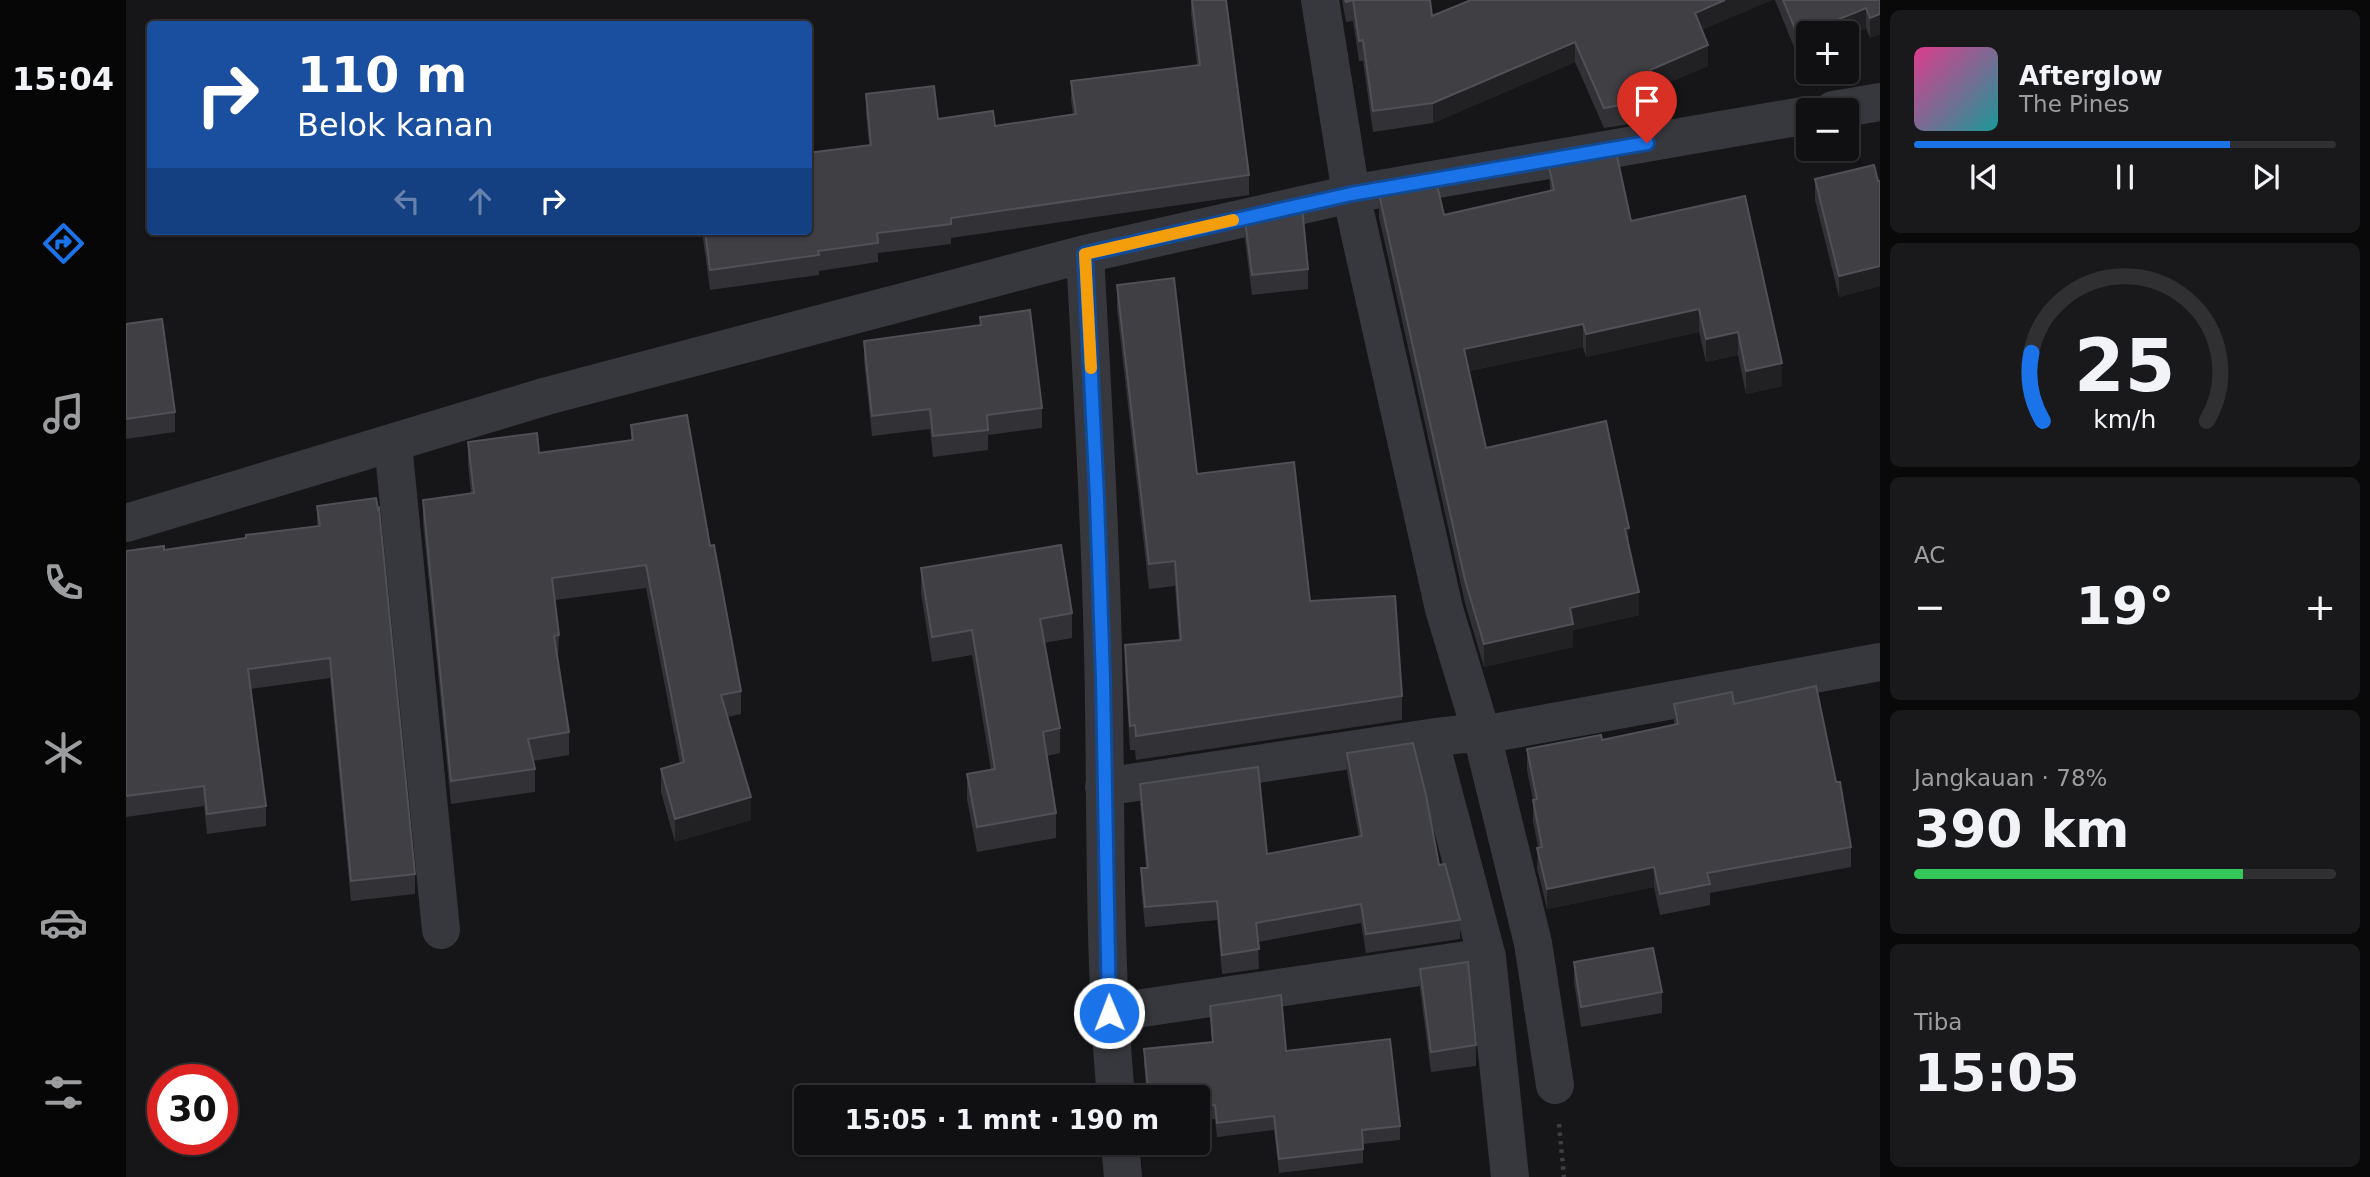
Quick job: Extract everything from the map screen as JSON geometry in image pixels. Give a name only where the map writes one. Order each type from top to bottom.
[{"type":"street","points":[[1320,0],[1351,194],[1444,608],[1453,736],[1487,957],[1510,1177]]},
{"type":"street","points":[[1859,106],[1880,102]]},
{"type":"street","points":[[126,523],[547,396],[1085,254],[1351,194],[1796,117]]},
{"type":"street","points":[[1085,254],[1098,512],[1109,1013],[1115,1085]]},
{"type":"street","points":[[393,444],[441,930]]},
{"type":"street","points":[[1104,787],[1453,736],[1880,662]]},
{"type":"street","points":[[1453,736],[1533,943],[1555,1085]]},
{"type":"street","points":[[1109,1013],[1487,957]]},
{"type":"street","points":[[1121,1155],[1123,1177]]},
{"type":"path","points":[[1555,1085],[1564,1177]]},
{"type":"building","points":[[1192,0],[1226,0],[1249,175],[951,218],[951,224],[877,233],[878,243],[818,251],[819,255],[710,270],[706,235],[812,235],[812,152],[871,145],[866,94],[934,86],[938,119],[993,111],[995,126],[1076,114],[1071,81],[1200,65]]},
{"type":"building","points":[[1353,0],[1430,0],[1432,16],[1471,0],[1725,0],[1695,13],[1708,45],[1650,70],[1659,91],[1630,103],[1604,108],[1575,42],[1433,103],[1373,111],[1363,40],[1359,41]]},
{"type":"building","points":[[1783,0],[1880,0],[1880,14],[1870,18],[1866,8],[1834,21],[1796,21],[1796,31]]},
{"type":"building","points":[[1616,152],[1631,221],[1745,196],[1782,363],[1746,371],[1738,332],[1706,339],[1699,309],[1586,334],[1583,324],[1464,349],[1486,448],[1606,421],[1629,528],[1625,529],[1639,592],[1570,608],[1573,624],[1484,644],[1465,580],[1379,194],[1436,181],[1444,215],[1554,190],[1549,167]]},
{"type":"building","points":[[1874,165],[1880,181],[1880,266],[1839,276],[1815,179]]},
{"type":"building","points":[[1302,207],[1308,269],[1252,275],[1245,220]]},
{"type":"building","points":[[1174,278],[1197,474],[1294,462],[1310,601],[1395,596],[1402,696],[1136,736],[1135,725],[1130,726],[1125,645],[1181,640],[1175,561],[1149,564],[1117,285]]},
{"type":"building","points":[[1030,310],[1042,408],[987,415],[988,430],[933,436],[930,409],[872,416],[864,341],[981,325],[980,317]]},
{"type":"building","points":[[162,319],[175,412],[126,419],[126,324]]},
{"type":"building","points":[[687,415],[710,546],[714,545],[741,691],[721,695],[751,797],[675,819],[661,769],[684,762],[646,565],[552,578],[559,635],[554,636],[569,732],[528,739],[535,769],[451,781],[423,500],[474,493],[468,442],[537,433],[539,453],[633,440],[631,425]]},
{"type":"building","points":[[376,498],[415,874],[351,881],[330,658],[248,669],[266,806],[207,814],[204,786],[126,796],[126,551],[164,546],[164,550],[246,538],[246,535],[320,526],[317,506]]},
{"type":"building","points":[[1061,545],[1072,613],[1040,619],[1060,728],[1043,732],[1056,813],[977,827],[967,774],[995,769],[972,630],[932,637],[921,568]]},
{"type":"building","points":[[1816,686],[1836,782],[1840,782],[1851,847],[1707,873],[1710,884],[1660,894],[1654,867],[1547,889],[1537,848],[1542,847],[1533,800],[1537,799],[1527,749],[1601,735],[1602,740],[1678,724],[1674,704],[1732,692],[1734,704]]},
{"type":"building","points":[[1413,743],[1439,865],[1445,864],[1460,920],[1366,934],[1361,904],[1256,923],[1259,949],[1222,955],[1217,901],[1145,907],[1141,868],[1148,868],[1140,784],[1258,767],[1267,854],[1362,836],[1347,753]]},
{"type":"building","points":[[1653,948],[1662,992],[1581,1007],[1574,962]]},
{"type":"building","points":[[1468,962],[1476,1045],[1431,1052],[1420,969]]},
{"type":"building","points":[[1281,995],[1286,1051],[1390,1039],[1400,1126],[1362,1130],[1363,1149],[1279,1159],[1274,1116],[1217,1123],[1215,1105],[1210,1105],[1210,1085],[1148,1085],[1144,1049],[1213,1042],[1210,1006]]},
{"type":"slow traffic","points":[[1091,368],[1085,254],[1233,220]]},
{"type":"route","points":[[1109,1013],[1104,705],[1085,254],[1351,194],[1647,143]]}]
